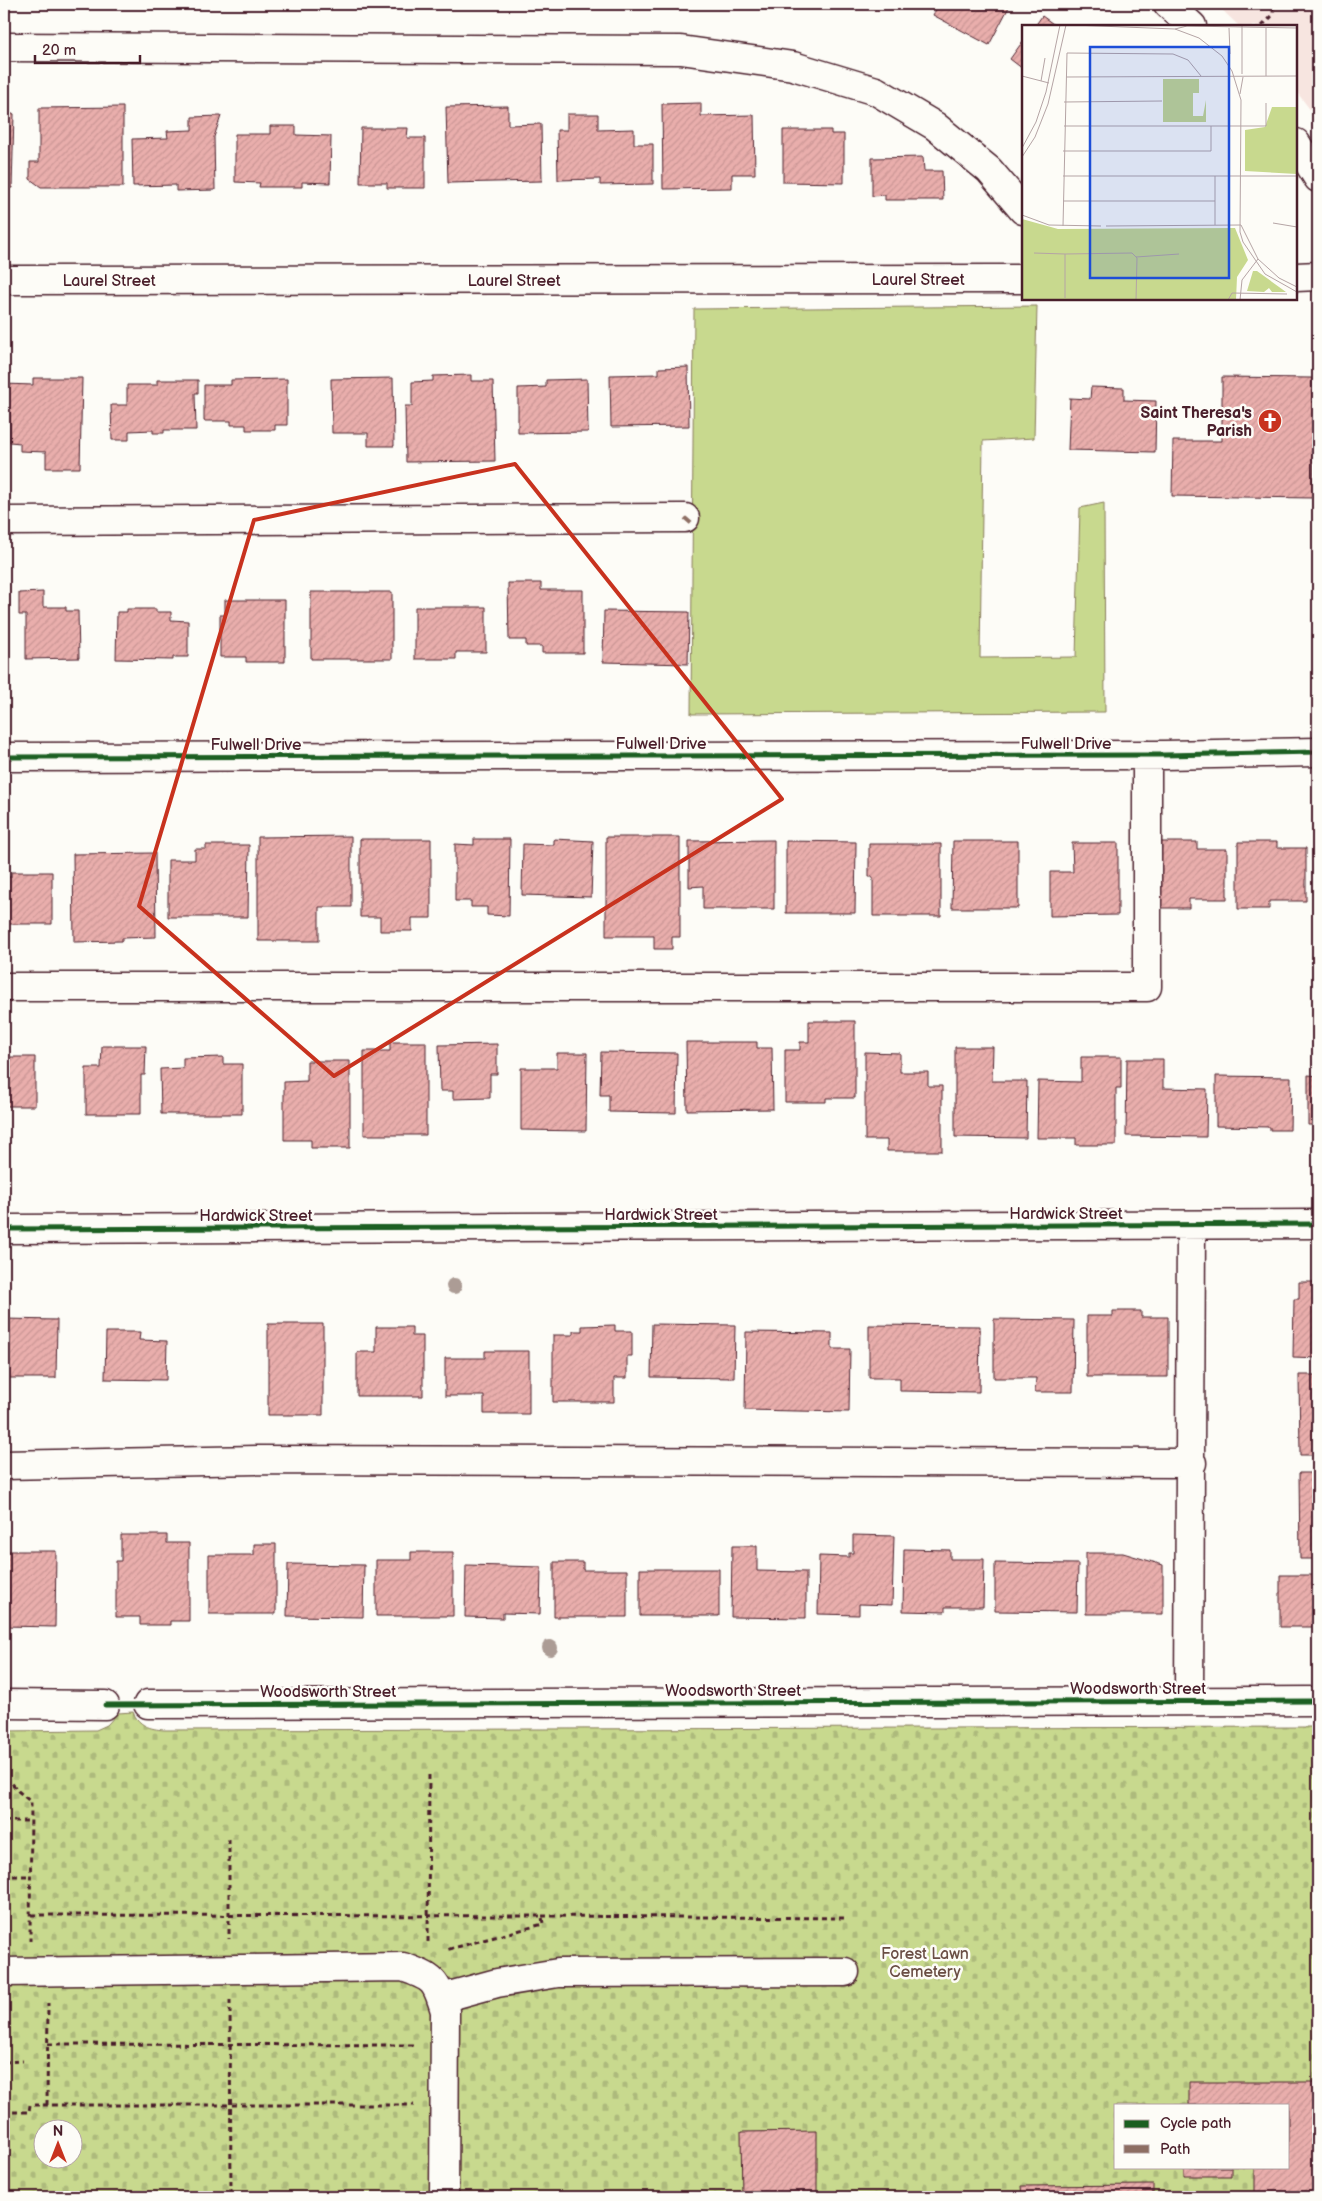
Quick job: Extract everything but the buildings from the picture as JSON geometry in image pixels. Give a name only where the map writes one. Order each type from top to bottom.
[{"type":"street","points":[[1168,4],[1191,25]]},
{"type":"street","points":[[4,47],[681,50],[793,66],[876,91],[935,126],[989,170],[1022,209]]},
{"type":"street","points":[[1297,145],[1318,178]]},
{"type":"street","points":[[1297,277],[1318,276]]},
{"type":"street","name":"Laurel Street","points":[[4,280],[1022,279]]},
{"type":"street","points":[[4,521],[685,518]]},
{"type":"street","name":"Fulwell Drive","points":[[4,757],[1147,755],[1318,752]]},
{"type":"street","points":[[4,987],[1147,987],[1147,755]]},
{"type":"street","name":"Hardwick Street","points":[[4,1228],[1318,1224]]},
{"type":"street","points":[[1189,1701],[1192,1463],[1191,1225]]},
{"type":"street","points":[[4,1465],[257,1460],[1192,1463]]},
{"type":"street","name":"Woodsworth Street","points":[[148,1704],[1318,1701]]},
{"type":"street","points":[[4,1704],[105,1705]]},
{"type":"street","points":[[4,1972],[404,1967],[427,1975],[438,1987],[445,2011],[444,2197]]},
{"type":"street","points":[[442,1998],[496,1983],[558,1973],[845,1972]]},
{"type":"path","points":[[1263,25],[1273,15],[1273,4]]},
{"type":"path","points":[[428,1945],[429,1772]]},
{"type":"path","points":[[4,1782],[11,1782],[31,1802],[30,1933]]},
{"type":"path","points":[[4,1821],[31,1821]]},
{"type":"path","points":[[229,1839],[230,1947]]},
{"type":"path","points":[[4,1876],[31,1876]]},
{"type":"path","points":[[31,1915],[848,1918]]},
{"type":"path","points":[[437,1953],[543,1924],[542,1916]]},
{"type":"path","points":[[47,2104],[48,2008]]},
{"type":"path","points":[[230,2010],[231,2197]]},
{"type":"path","points":[[48,2044],[444,2044]]},
{"type":"path","points":[[4,2062],[23,2061]]},
{"type":"path","points":[[4,2112],[29,2112],[30,2104],[444,2105]]},
{"type":"highlighted area","points":[[515,464],[782,799],[334,1076],[139,906],[254,520]]},
{"type":"shaded area","points":[[1216,4],[1318,4],[1318,120],[1297,92],[1297,25],[1238,25]]},
{"type":"green space","points":[[1037,306],[1034,438],[983,441],[980,658],[1076,657],[1080,508],[1104,503],[1105,712],[691,714],[694,309]]},
{"type":"green space","name":"Forest Lawn Cemetery","points":[[133,1712],[142,1724],[154,1729],[164,1730],[1318,1727],[1318,2197],[4,2197],[4,1731],[96,1730],[107,1725],[118,1713]]},
{"type":"marked path","points":[[685,518],[692,524]]},
{"type":"cycle path","points":[[4,757],[1164,755],[1318,752]]},
{"type":"cycle path","points":[[4,1229],[1318,1224]]},
{"type":"cycle path","points":[[105,1705],[1318,1701]]},
{"type":"place","name":"Saint Theresa's Parish","points":[[1270,421]]}]
